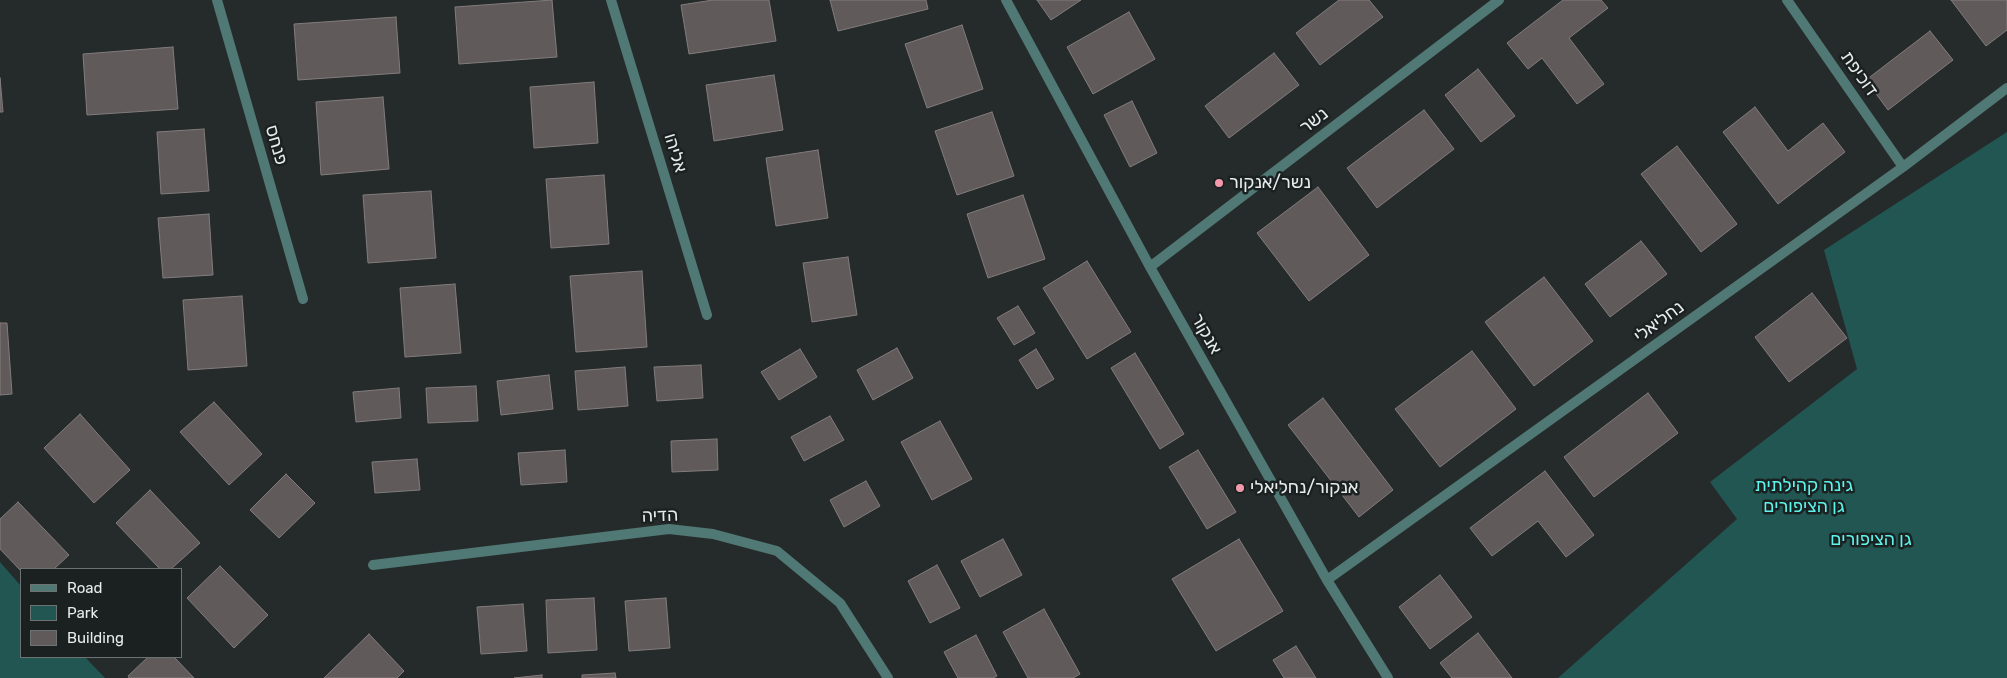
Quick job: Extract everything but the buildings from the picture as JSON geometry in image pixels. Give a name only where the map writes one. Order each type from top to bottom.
[{"type":"street","name":"פנחס","points":[[217,0],[303,299]]},
{"type":"street","name":"אליהו","points":[[611,0],[707,315]]},
{"type":"street","name":"אנקור","points":[[1006,0],[1150,267],[1328,580],[1388,678]]},
{"type":"street","name":"נשר","points":[[1150,267],[1498,0]]},
{"type":"street","name":"דוכיפת","points":[[1787,0],[1903,167]]},
{"type":"street","name":"נחליאלי","points":[[1328,580],[1903,167],[2007,88]]},
{"type":"street","name":"הדיה","points":[[373,564],[669,530],[714,534],[777,552],[840,603],[888,678]]},
{"type":"green space","name":"גן הציפורים","points":[[2007,132],[2007,678],[1558,678],[1737,519],[1710,482],[1857,369],[1824,250]]},
{"type":"green space","points":[[0,562],[20,585],[20,658],[86,658],[105,678],[0,678]]},
{"type":"place","name":"נשר/אנקור","points":[[1219,183]]},
{"type":"place","name":"אנקור/נחליאלי","points":[[1240,488]]},
{"type":"park label","name":"גינה קהילתית גן הציפורים","points":[[1804,496]]}]
